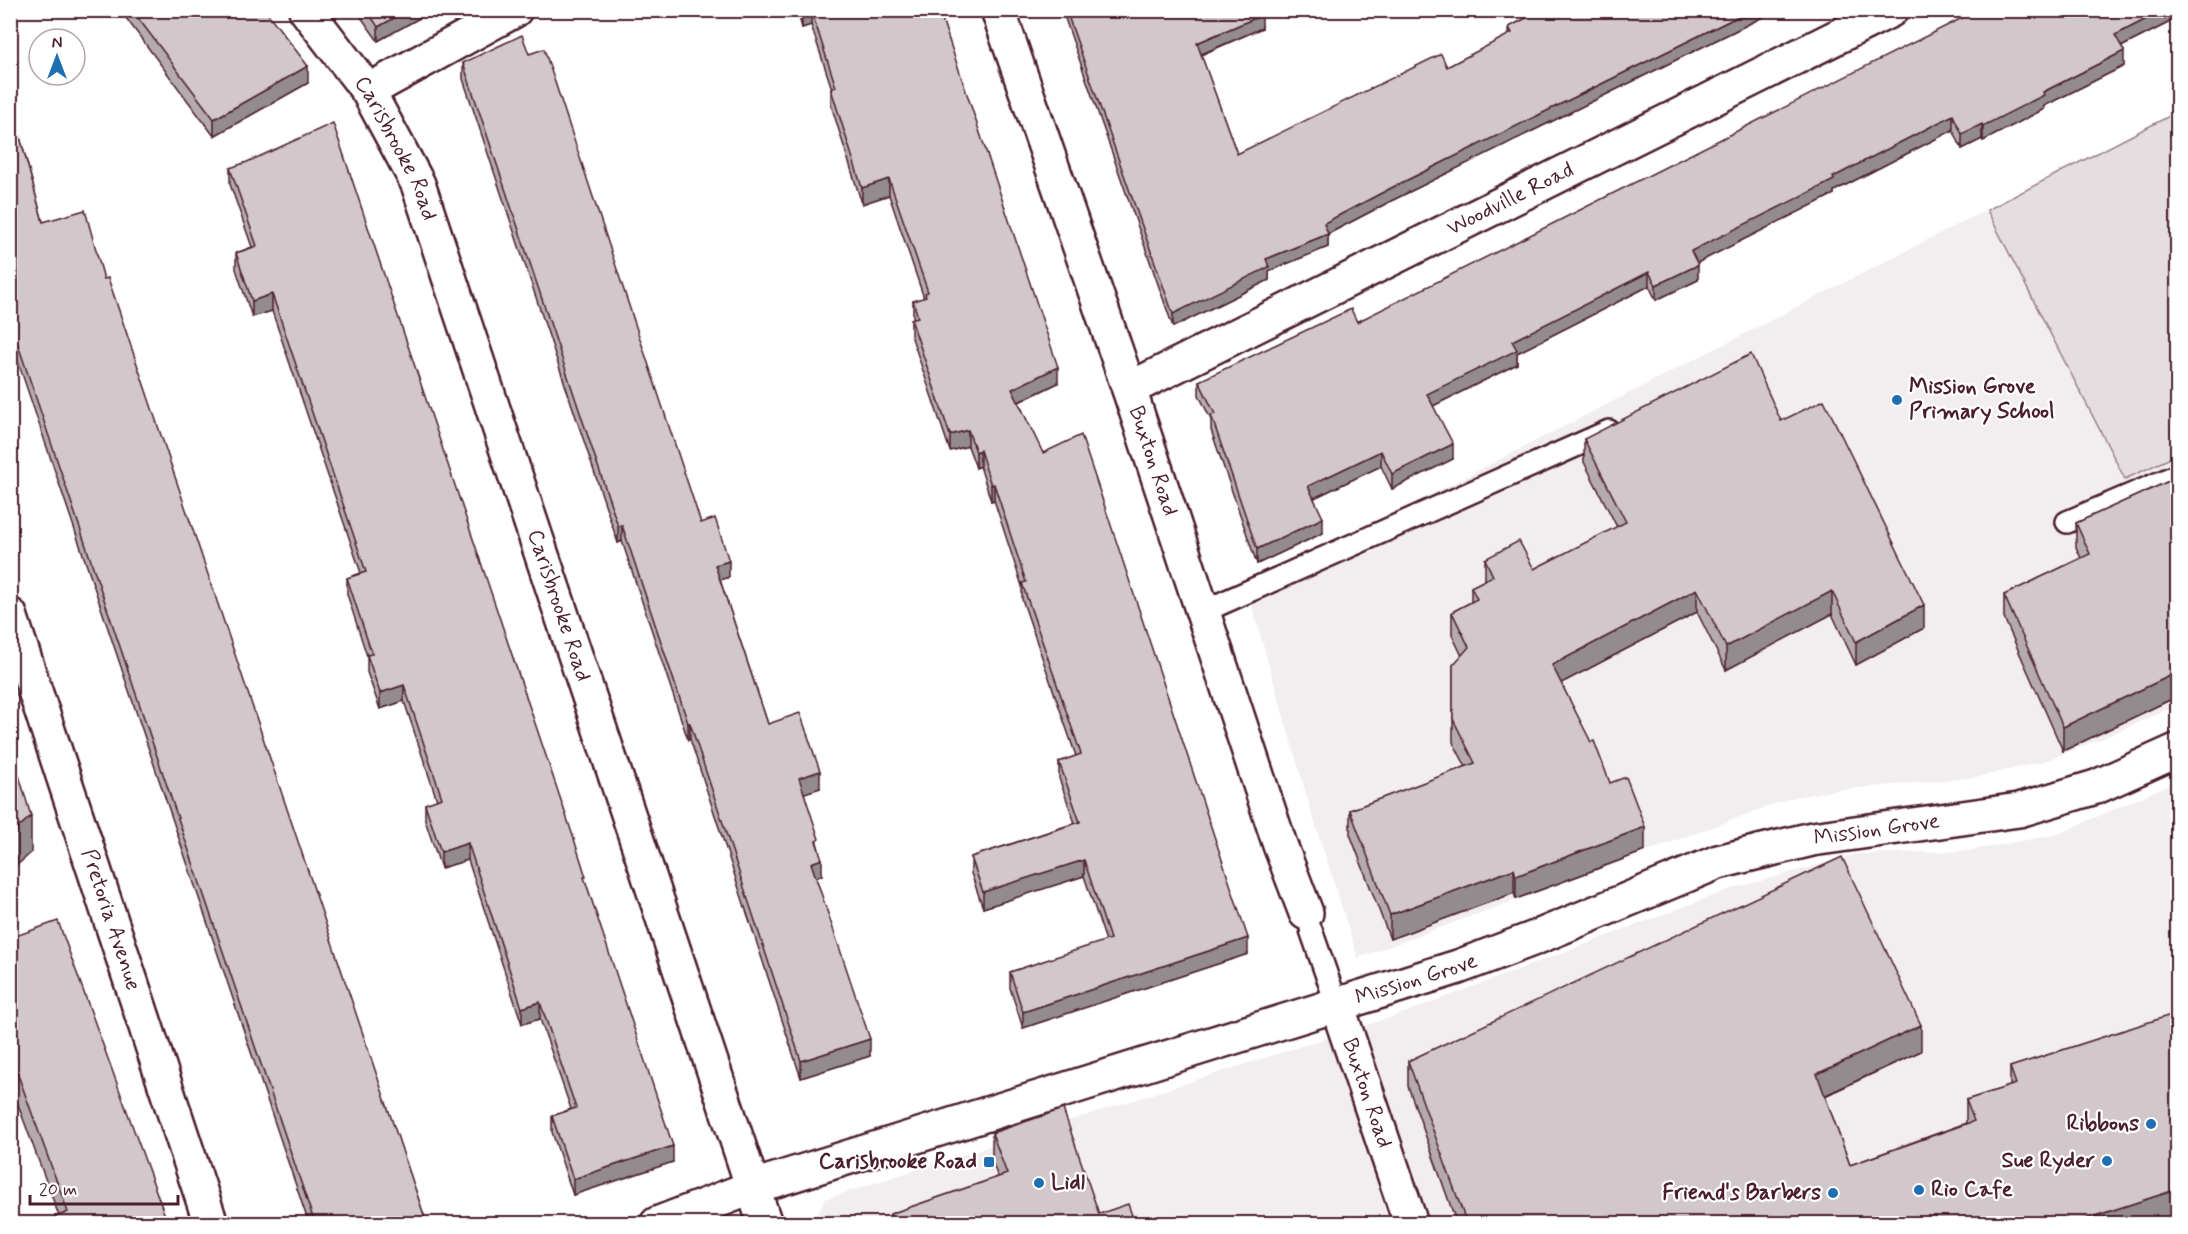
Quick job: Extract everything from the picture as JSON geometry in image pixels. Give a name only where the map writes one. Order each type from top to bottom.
[{"type":"street","name":"Carisbrooke Road","points":[[306,10],[368,91],[418,184],[765,1224]]},
{"type":"street","points":[[368,91],[515,10]]},
{"type":"street","name":"Buxton Road","points":[[998,10],[1129,389],[1280,845],[1309,922]]},
{"type":"street","name":"Woodville Road","points":[[1129,389],[1891,10]]},
{"type":"street","name":"Pretoria Avenue","points":[[12,629],[211,1224]]},
{"type":"street","name":"Mission Grove","points":[[657,1224],[753,1187],[1495,954],[1718,862],[1812,838],[2019,810],[2096,787],[2178,750]]},
{"type":"street","name":"Buxton Road","points":[[1337,1005],[1411,1224]]},
{"type":"lane","points":[[1202,612],[1626,424]]},
{"type":"lane","points":[[2067,522],[2178,475]]},
{"type":"lane","name":"Buxton Road","points":[[1309,922],[1337,1005]]},
{"type":"shaded area","name":"Mission Grove Primary School","points":[[2177,112],[2177,705],[2104,738],[2042,762],[1978,777],[1839,790],[1794,797],[1358,958],[1311,811],[1247,589]]},
{"type":"shaded area","points":[[2177,112],[2177,455],[2125,479],[1987,210]]},
{"type":"shaded area","points":[[2177,781],[2178,1221],[2170,1223],[812,1224],[825,1199],[1398,1015],[1731,889],[1857,854],[1967,851],[2058,834]]},
{"type":"building","points":[[132,10],[265,10],[308,66],[214,119]]},
{"type":"building","points":[[367,10],[408,10],[378,27]]},
{"type":"building","points":[[811,10],[939,10],[1058,367],[1012,389],[1043,453],[1081,435],[1248,938],[1023,1012],[1010,972],[1110,939],[1084,860],[983,892],[971,857],[1080,822],[1059,762],[1081,754],[1022,583],[1026,582],[994,484],[991,485],[980,450],[976,452],[968,430],[950,435],[911,319],[918,317],[913,301],[926,297],[925,293],[928,292],[889,179],[862,188],[831,89],[836,87]]},
{"type":"building","points":[[1066,10],[1260,10],[1262,15],[1197,43],[1237,154],[1441,54],[1447,67],[1512,33],[1509,27],[1542,10],[1751,10],[1324,223],[1328,234],[1266,259],[1269,267],[1173,314]]},
{"type":"building","points":[[1978,10],[2164,10],[2115,35],[2124,51],[2043,92],[2044,95],[1983,126],[1982,124],[1962,134],[1953,115],[1833,177],[1834,180],[1691,251],[1698,265],[1656,285],[1649,272],[1512,341],[1517,350],[1427,394],[1453,444],[1392,474],[1381,451],[1308,486],[1323,518],[1257,549],[1211,415],[1215,414],[1199,381],[1351,309],[1357,322]]},
{"type":"building","points":[[522,35],[529,54],[544,49],[701,523],[715,518],[729,561],[715,565],[768,724],[800,713],[820,771],[799,778],[819,839],[816,841],[822,859],[811,863],[870,1039],[801,1061],[690,723],[688,723],[622,525],[618,526],[463,63]]},
{"type":"building","points":[[10,100],[43,222],[85,210],[104,279],[108,278],[427,1224],[315,1224],[10,321]]},
{"type":"building","points":[[333,123],[574,839],[586,877],[584,877],[673,1146],[573,1179],[552,1116],[576,1108],[540,1002],[522,1008],[468,843],[441,852],[425,804],[442,798],[404,685],[380,693],[367,655],[372,654],[347,578],[366,572],[272,294],[252,301],[236,253],[257,246],[230,168]]},
{"type":"building","points":[[1751,354],[1781,421],[1824,400],[1924,605],[1856,642],[1832,591],[1726,647],[1697,589],[1552,665],[1591,742],[1594,741],[1610,783],[1626,777],[1645,827],[1516,876],[1514,869],[1390,915],[1350,810],[1475,763],[1453,719],[1453,665],[1469,647],[1452,612],[1477,599],[1471,587],[1493,576],[1485,559],[1519,541],[1534,569],[1626,522],[1584,439]]},
{"type":"building","points":[[2178,477],[2178,672],[2063,727],[2004,595],[2090,554],[2076,523]]},
{"type":"building","points":[[10,745],[31,816],[10,835]]},
{"type":"building","points":[[1842,857],[1921,1025],[1817,1074],[1850,1165],[1974,1121],[1966,1100],[2016,1084],[2010,1067],[2174,1014],[2173,1011],[2178,1009],[2178,1189],[2070,1224],[1467,1224],[1408,1061]]},
{"type":"building","points":[[58,921],[168,1224],[49,1224],[48,1220],[68,1212],[10,1053],[10,938]]},
{"type":"building","points":[[1063,1109],[1099,1214],[1128,1204],[1135,1224],[894,1224],[890,1214],[1007,1174],[992,1133]]},
{"type":"place","name":"Mission Grove Primary School","points":[[1897,400]]},
{"type":"place","name":"Ribbons","points":[[2151,1124]]},
{"type":"place","name":"Sue Ryder","points":[[2107,1161]]},
{"type":"place","name":"Carisbrooke Road","points":[[989,1162]]},
{"type":"place","name":"Lidl","points":[[1039,1183]]},
{"type":"place","name":"Rio Cafe","points":[[1919,1190]]},
{"type":"place","name":"Friend's Barbers","points":[[1833,1193]]}]
